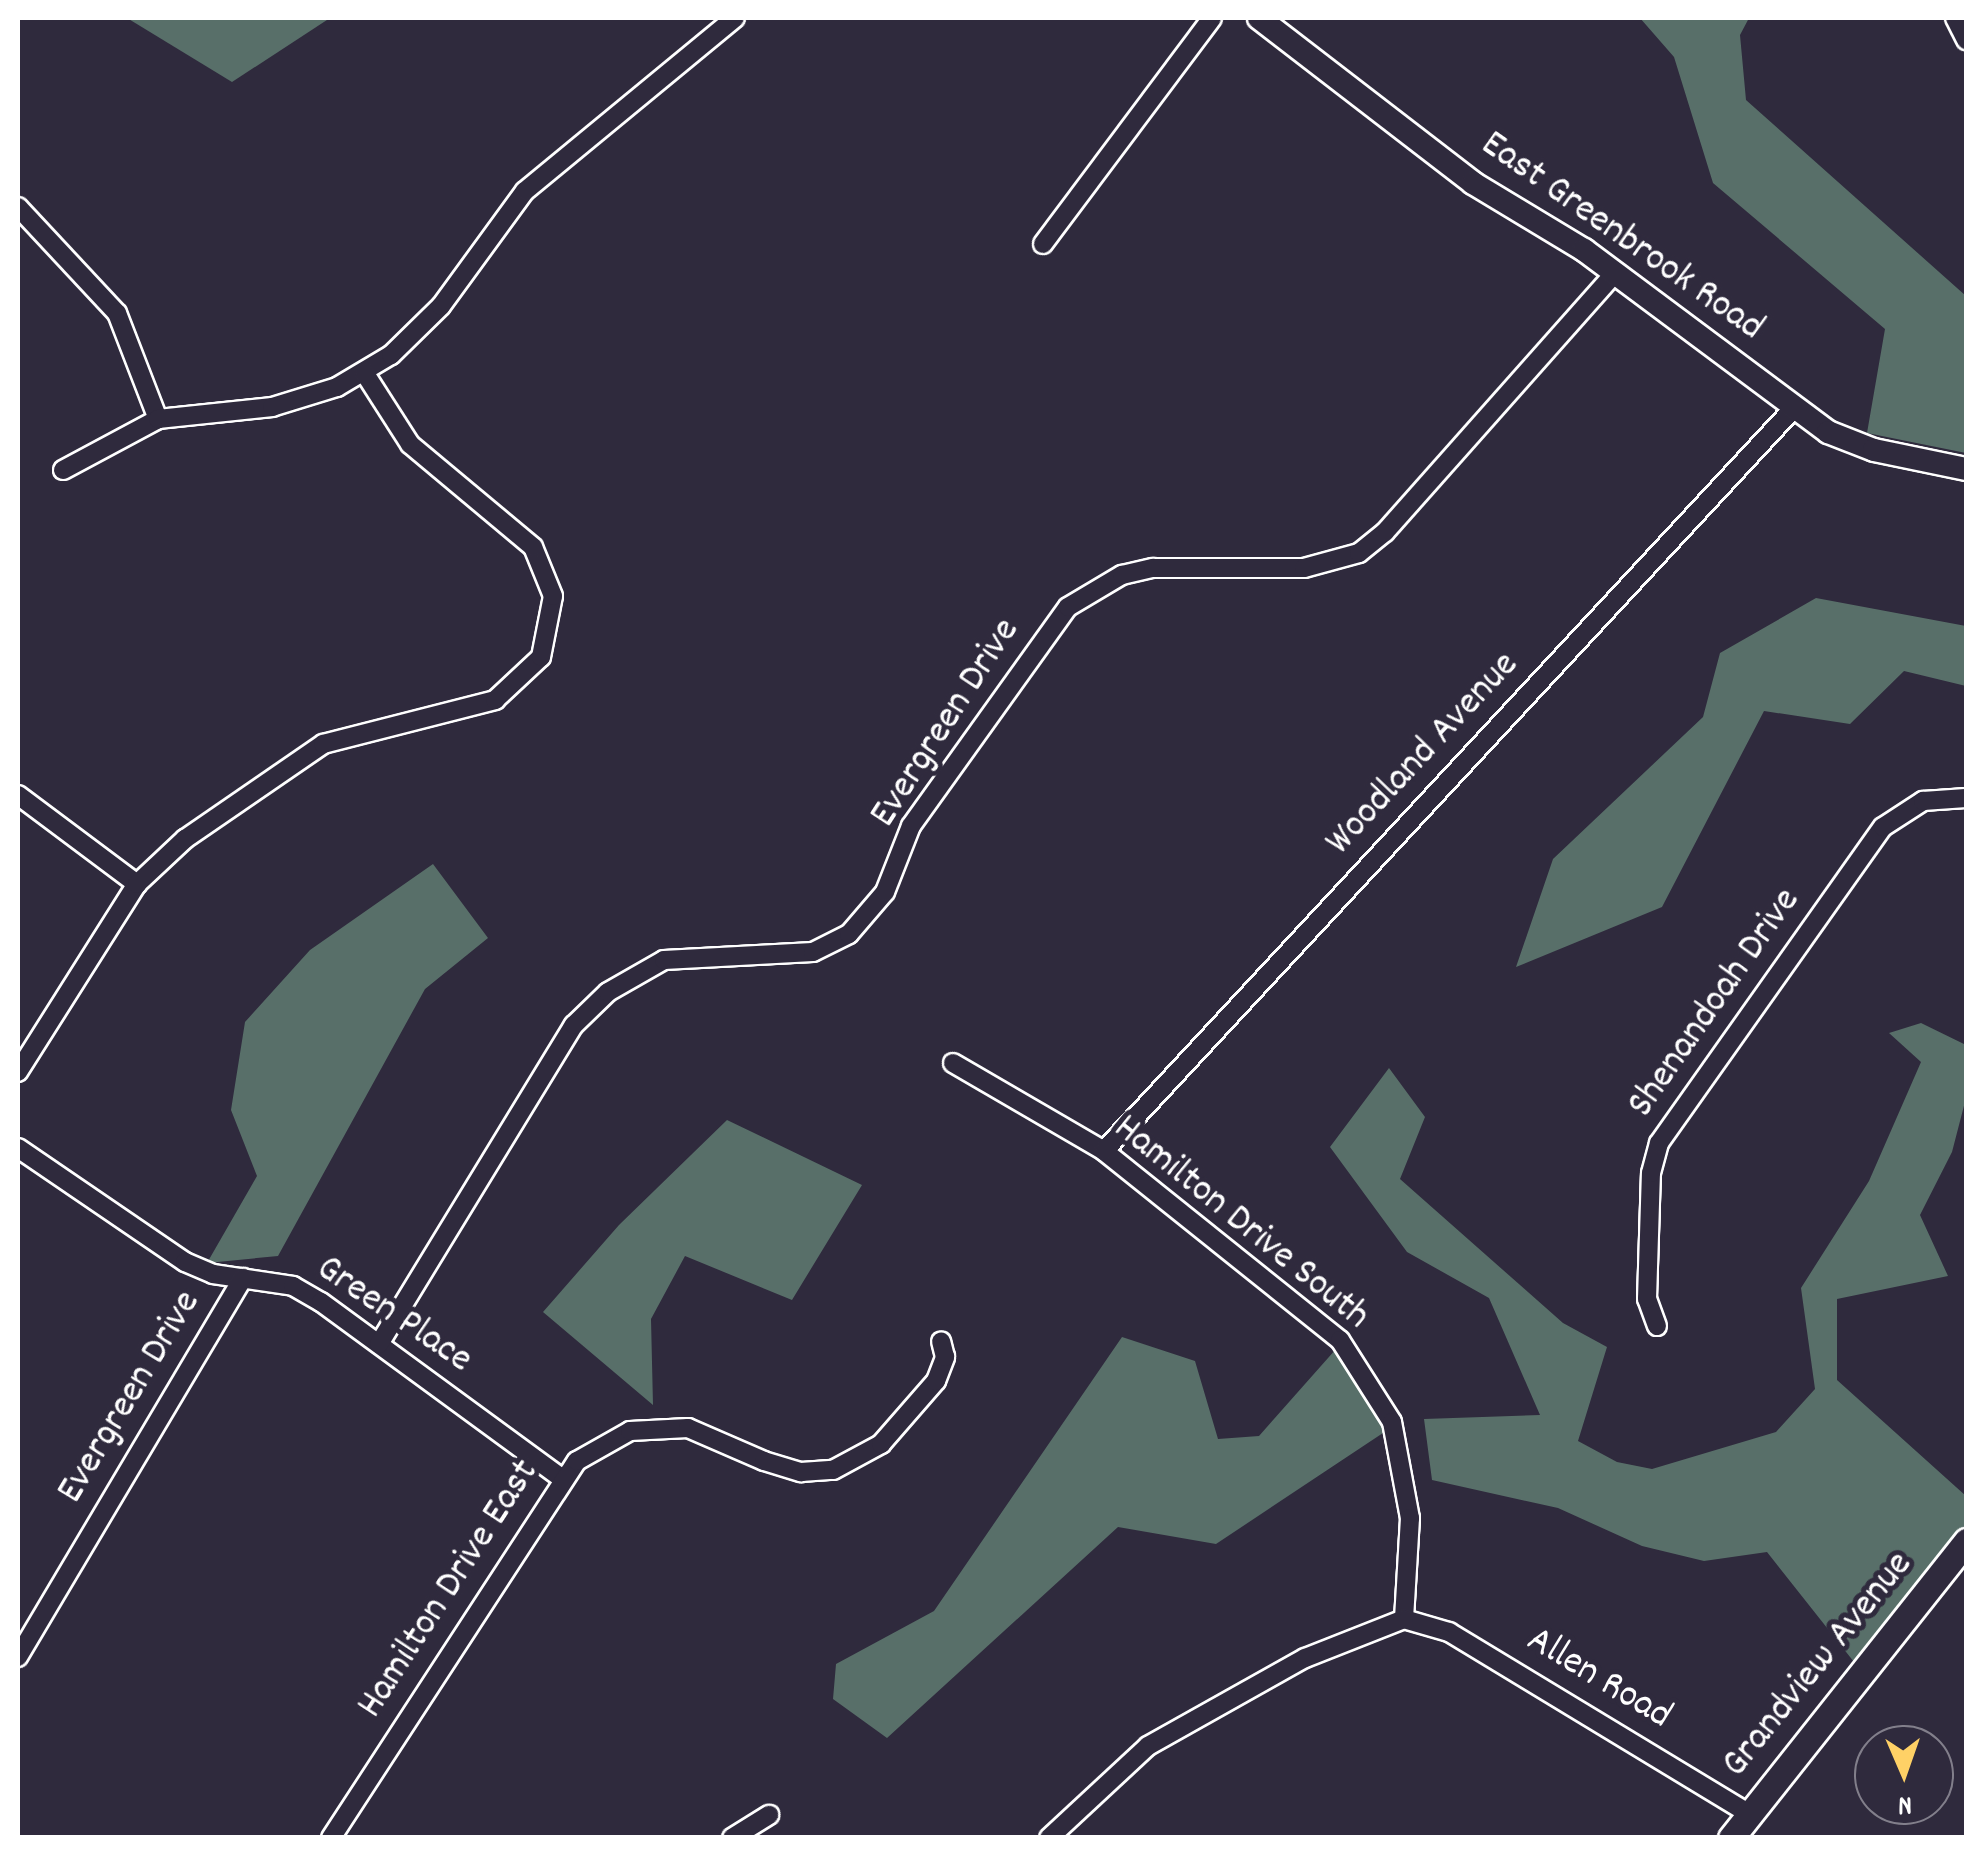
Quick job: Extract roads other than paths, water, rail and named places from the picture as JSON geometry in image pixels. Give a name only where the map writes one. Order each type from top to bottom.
[{"type":"main road","name":"Grandview Avenue","points":[[1731,1838],[1966,1541]]},
{"type":"street","points":[[63,470],[158,419],[272,407],[364,372],[424,327],[525,191],[734,18]]},
{"type":"street","points":[[1044,244],[1212,18]]},
{"type":"street","name":"East Greenbrook Road","points":[[1259,18],[1473,183],[1615,273],[1828,432],[1874,450],[1966,469]]},
{"type":"street","points":[[1955,18],[1966,40]]},
{"type":"street","points":[[18,208],[117,314],[158,419]]},
{"type":"street","name":"Evergreen Drive","points":[[379,1344],[574,1025],[608,992],[664,960],[813,952],[849,934],[884,892],[911,826],[1068,607],[1122,575],[1153,568],[1304,568],[1359,552],[1386,532],[1615,273]]},
{"type":"street","points":[[18,1072],[137,884],[239,797],[309,751],[384,725],[495,700],[541,657],[553,596],[533,547],[410,444],[364,372]]},
{"type":"street","name":"Woodland Avenue","points":[[1104,1151],[1795,407]]},
{"type":"street","points":[[18,795],[137,884]]},
{"type":"street","name":"Shenandoah Drive","points":[[1658,1326],[1648,1299],[1651,1173],[1660,1143],[1883,828],[1924,802],[1966,798]]},
{"type":"street","name":"Hamilton Drive South","points":[[953,1063],[1104,1151],[1340,1340],[1392,1422],[1410,1518],[1404,1619]]},
{"type":"street","name":"Green Place","points":[[18,1148],[185,1262],[292,1286],[379,1344],[563,1479]]},
{"type":"street","name":"Evergreen Drive","points":[[18,1658],[243,1278]]},
{"type":"street","name":"Hamilton Drive East","points":[[331,1838],[563,1479],[604,1442],[658,1427],[688,1428],[801,1472],[834,1470],[880,1444],[936,1381],[945,1357],[941,1341]]},
{"type":"street","points":[[1049,1838],[1148,1746],[1304,1658],[1404,1619]]},
{"type":"street","name":"Allen Road","points":[[1404,1619],[1449,1632],[1750,1814]]},
{"type":"street","points":[[732,1838],[769,1814]]}]
